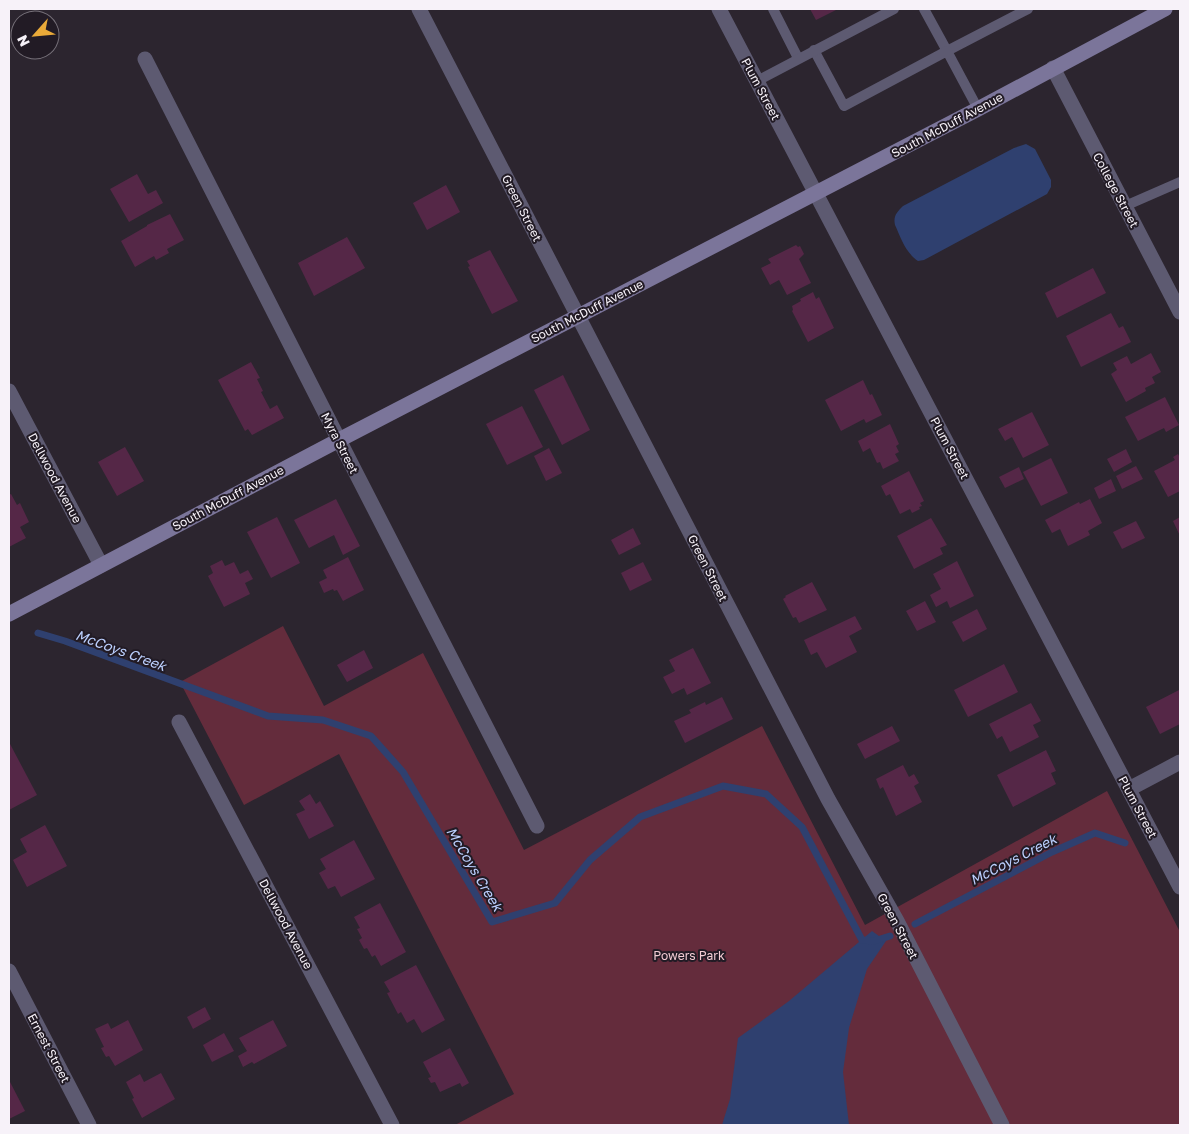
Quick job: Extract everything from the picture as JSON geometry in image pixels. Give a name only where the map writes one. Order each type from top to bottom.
[{"type":"main road","name":"South McDuff Avenue","points":[[9,614],[339,440],[978,109],[1165,9]]},
{"type":"street","name":"Green Street","points":[[419,9],[828,799],[897,921],[1002,1125]]},
{"type":"street","name":"Plum Street","points":[[720,9],[1180,887]]},
{"type":"street","name":"Myra Street","points":[[145,59],[537,826]]},
{"type":"street","name":"College Street","points":[[1053,68],[1180,312]]},
{"type":"street","name":"Dellwood Avenue","points":[[9,392],[101,565]]},
{"type":"street","name":"Dellwood Avenue","points":[[179,722],[392,1125]]},
{"type":"street","points":[[1129,790],[1180,762]]},
{"type":"street","name":"Ernest Street","points":[[9,971],[89,1125]]},
{"type":"lane","points":[[773,9],[798,58]]},
{"type":"lane","points":[[757,81],[894,9]]},
{"type":"lane","points":[[924,9],[978,109]]},
{"type":"lane","points":[[814,50],[844,106],[1028,9]]},
{"type":"lane","points":[[1124,206],[1180,182]]},
{"type":"green space","name":"Powers Park","points":[[283,626],[324,706],[423,653],[524,850],[762,726],[865,925],[1107,791],[1180,932],[1180,1125],[455,1125],[514,1094],[339,754],[244,805],[180,682]]},
{"type":"water","points":[[1026,144],[1035,149],[1051,180],[1051,187],[1047,194],[924,260],[918,261],[904,244],[895,225],[896,214],[899,210],[903,206],[1014,148]]},
{"type":"water","points":[[872,931],[886,941],[867,969],[849,1028],[843,1072],[849,1125],[722,1125],[730,1099],[738,1038],[789,1001]]},
{"type":"building","points":[[810,9],[838,9],[816,20]]},
{"type":"building","points":[[137,174],[148,194],[156,190],[163,203],[129,222],[110,189]]},
{"type":"building","points":[[446,185],[460,212],[427,230],[413,203]]},
{"type":"building","points":[[170,214],[184,240],[167,249],[169,253],[156,260],[154,256],[135,267],[121,241]]},
{"type":"building","points":[[347,237],[365,268],[314,296],[298,263]]},
{"type":"building","points":[[796,245],[800,246],[804,254],[799,259],[811,283],[787,295],[779,280],[770,285],[761,268],[771,263],[768,259]]},
{"type":"building","points":[[490,250],[518,301],[492,314],[468,267],[470,266],[467,261]]},
{"type":"building","points":[[1093,268],[1106,293],[1057,318],[1045,293]]},
{"type":"building","points":[[813,292],[816,299],[819,297],[834,328],[808,342],[792,311],[792,306]]},
{"type":"building","points":[[1111,313],[1119,328],[1123,326],[1131,342],[1081,367],[1066,336]]},
{"type":"building","points":[[1151,353],[1161,372],[1152,377],[1155,383],[1145,388],[1146,391],[1126,402],[1111,374],[1117,370],[1113,363],[1127,356],[1131,364]]},
{"type":"building","points":[[251,362],[260,378],[257,379],[263,391],[261,392],[270,409],[277,405],[284,418],[252,435],[248,429],[245,431],[218,380]]},
{"type":"building","points":[[563,375],[590,430],[562,445],[534,390]]},
{"type":"building","points":[[863,380],[882,415],[866,423],[864,419],[841,431],[825,400]]},
{"type":"building","points":[[1165,397],[1179,425],[1166,432],[1164,428],[1138,441],[1125,417]]},
{"type":"building","points":[[522,406],[543,447],[507,465],[486,424]]},
{"type":"building","points":[[1032,412],[1049,445],[1023,458],[1012,437],[1005,441],[998,429]]},
{"type":"building","points":[[890,424],[899,444],[896,446],[899,452],[895,454],[899,461],[883,469],[880,462],[877,463],[870,448],[863,452],[858,441]]},
{"type":"building","points":[[125,447],[144,481],[117,496],[98,462]]},
{"type":"building","points":[[549,448],[562,473],[546,481],[534,456]]},
{"type":"building","points":[[1126,449],[1132,462],[1114,472],[1107,459]]},
{"type":"building","points":[[1178,454],[1180,458],[1180,491],[1168,497],[1154,471],[1175,460],[1173,457]]},
{"type":"building","points":[[1051,458],[1068,493],[1041,506],[1023,472]]},
{"type":"building","points":[[1136,466],[1143,479],[1122,489],[1116,476]]},
{"type":"building","points":[[1019,467],[1024,479],[1005,488],[999,477]]},
{"type":"building","points":[[909,471],[924,501],[920,503],[922,506],[919,507],[920,509],[912,513],[910,509],[900,514],[890,494],[886,496],[881,486]]},
{"type":"building","points":[[1111,479],[1116,491],[1099,499],[1094,488]]},
{"type":"building","points":[[11,494],[17,505],[20,503],[29,522],[20,527],[26,538],[9,547],[9,495]]},
{"type":"building","points":[[336,499],[360,546],[343,555],[334,535],[309,548],[294,520]]},
{"type":"building","points":[[1090,499],[1102,523],[1088,531],[1090,535],[1068,546],[1060,529],[1052,533],[1045,520],[1079,502],[1080,504]]},
{"type":"building","points":[[277,517],[300,563],[271,578],[247,532]]},
{"type":"building","points":[[1180,517],[1180,536],[1173,521]]},
{"type":"building","points":[[931,518],[947,545],[940,548],[943,554],[914,569],[897,536]]},
{"type":"building","points":[[1136,521],[1145,538],[1122,549],[1113,532]]},
{"type":"building","points":[[633,528],[641,544],[619,555],[611,540]]},
{"type":"building","points":[[348,557],[364,590],[343,601],[337,590],[334,591],[333,589],[324,593],[319,582],[327,578],[323,570]]},
{"type":"building","points":[[222,560],[225,566],[234,562],[240,574],[248,570],[253,579],[245,583],[250,594],[224,607],[208,576],[213,573],[210,566]]},
{"type":"building","points":[[957,561],[974,596],[950,608],[947,601],[936,607],[930,595],[941,589],[933,574]]},
{"type":"building","points":[[643,562],[652,580],[630,591],[621,573]]},
{"type":"building","points":[[812,582],[827,610],[799,623],[796,617],[793,618],[783,599],[785,596]]},
{"type":"building","points":[[925,601],[936,622],[917,631],[906,611]]},
{"type":"building","points":[[977,609],[987,629],[963,642],[952,622]]},
{"type":"building","points":[[855,616],[862,629],[849,636],[857,652],[826,668],[817,652],[811,655],[804,640]]},
{"type":"building","points":[[693,648],[711,683],[687,695],[684,688],[672,694],[663,677],[675,671],[669,660]]},
{"type":"building","points":[[364,650],[373,668],[347,682],[337,665]]},
{"type":"building","points":[[1004,664],[1018,692],[968,717],[954,690]]},
{"type":"building","points":[[1179,690],[1180,724],[1160,734],[1146,707]]},
{"type":"building","points":[[722,697],[733,719],[685,743],[674,721],[691,713],[689,710],[705,702],[706,705]]},
{"type":"building","points":[[1031,703],[1041,721],[1033,725],[1039,737],[1010,752],[1002,736],[997,739],[989,724]]},
{"type":"building","points":[[892,726],[900,741],[865,759],[857,744]]},
{"type":"building","points":[[9,742],[37,795],[9,810]]},
{"type":"building","points":[[1046,750],[1056,771],[1051,773],[1056,784],[1013,807],[997,775]]},
{"type":"building","points":[[903,765],[909,777],[914,774],[919,783],[914,786],[922,802],[896,816],[883,787],[880,789],[876,779]]},
{"type":"building","points":[[310,794],[316,804],[320,801],[334,826],[309,839],[296,814],[305,810],[299,801]]},
{"type":"building","points":[[45,825],[67,866],[27,887],[13,860],[27,852],[20,839]]},
{"type":"building","points":[[354,840],[375,879],[341,897],[335,886],[328,889],[319,873],[326,869],[320,859]]},
{"type":"building","points":[[380,903],[406,952],[381,966],[375,955],[372,957],[359,940],[362,938],[357,929],[360,928],[354,917]]},
{"type":"building","points":[[416,965],[445,1020],[422,1033],[414,1019],[407,1023],[401,1012],[398,1014],[387,993],[390,992],[384,982]]},
{"type":"building","points":[[205,1007],[211,1019],[193,1029],[187,1017]]},
{"type":"building","points":[[128,1020],[143,1050],[115,1066],[109,1056],[106,1057],[101,1048],[104,1047],[95,1029],[108,1023],[111,1029]]},
{"type":"building","points":[[273,1020],[287,1046],[254,1064],[252,1062],[243,1067],[238,1056],[247,1051],[239,1038]]},
{"type":"building","points":[[224,1033],[234,1051],[212,1062],[203,1045]]},
{"type":"building","points":[[450,1048],[469,1083],[462,1087],[460,1083],[440,1092],[435,1082],[431,1083],[428,1078],[431,1077],[423,1062]]},
{"type":"building","points":[[161,1073],[175,1099],[142,1118],[126,1082],[140,1074],[144,1082]]},
{"type":"building","points":[[9,1080],[25,1111],[9,1119]]},
{"type":"waterway","name":"McCoys Creek","points":[[38,633],[65,641],[268,716],[323,720],[371,736],[403,772],[492,922],[555,903],[590,860],[640,817],[723,786],[766,794],[802,827],[862,940],[874,941],[890,936]]},
{"type":"waterway","name":"McCoys Creek","points":[[915,924],[1052,852],[1095,833],[1125,843]]}]
